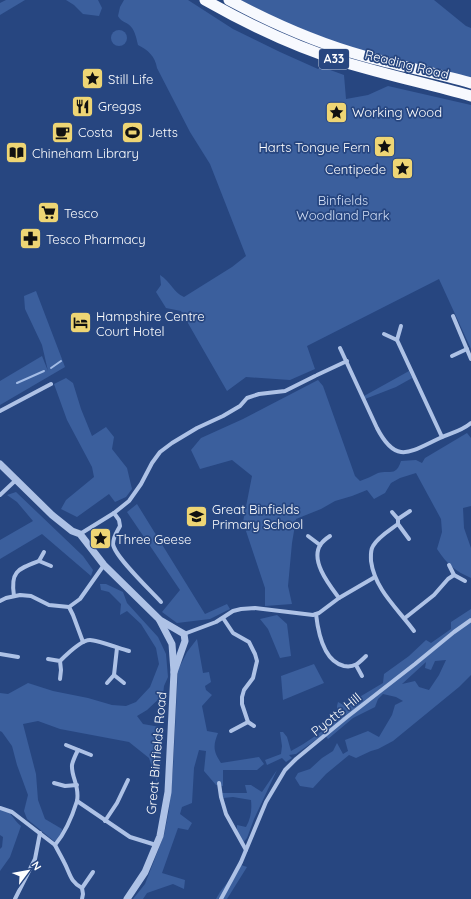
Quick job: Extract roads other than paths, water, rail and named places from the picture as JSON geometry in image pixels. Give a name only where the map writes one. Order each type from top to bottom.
[{"type":"highway","name":"Reading Road","points":[[205,0],[240,20],[326,56],[372,70],[471,96]]},
{"type":"highway","name":"Reading Road","points":[[229,0],[298,33],[331,45],[364,56],[471,83]]},
{"type":"street","points":[[453,316],[471,359]]},
{"type":"street","points":[[397,340],[401,326]]},
{"type":"street","points":[[384,334],[397,340],[442,437]]},
{"type":"street","points":[[340,348],[383,440],[398,453],[415,450],[442,437],[464,429],[471,423]]},
{"type":"street","points":[[452,356],[467,349]]},
{"type":"street","points":[[80,534],[114,513],[129,501],[160,452],[172,443],[197,428],[240,406],[247,398],[259,394],[285,390],[347,361]]},
{"type":"street","points":[[0,412],[51,384]]},
{"type":"street","name":"Great Binfields Road","points":[[0,464],[52,515],[72,531],[80,534],[104,565],[160,620],[181,631],[184,638],[174,672]]},
{"type":"street","points":[[0,495],[16,479]]},
{"type":"street","points":[[398,519],[410,511]]},
{"type":"street","points":[[392,512],[398,519],[398,524],[409,539]]},
{"type":"street","points":[[114,513],[119,520],[120,526],[113,543],[116,554],[161,602]]},
{"type":"street","points":[[398,524],[386,533],[372,547],[370,553],[375,577],[388,600],[405,618],[414,632]]},
{"type":"street","points":[[308,536],[320,545]]},
{"type":"street","points":[[330,536],[320,545],[319,556],[321,570],[339,598]]},
{"type":"street","points":[[14,596],[12,586],[13,577],[16,572],[21,568],[39,561],[44,552]]},
{"type":"street","points":[[39,561],[51,566]]},
{"type":"street","points":[[0,601],[14,596],[31,596],[49,605],[68,607],[80,599],[104,565]]},
{"type":"street","points":[[449,565],[454,575],[465,580]]},
{"type":"street","points":[[405,618],[434,596],[454,575]]},
{"type":"street","points":[[177,630],[172,632],[171,641],[179,646],[184,638],[194,630],[216,622],[233,611],[241,609],[255,608],[304,615],[316,614],[339,598],[375,577]]},
{"type":"street","points":[[68,607],[73,615],[83,642]]},
{"type":"street","points":[[316,614],[320,635],[330,658],[334,662],[349,667],[356,665],[366,656]]},
{"type":"street","points":[[223,618],[233,633],[249,642],[253,647],[257,661],[253,678],[244,690],[242,704],[248,722],[254,726]]},
{"type":"street","name":"Great Binfields Road","points":[[127,899],[145,872],[156,845],[163,822],[168,792],[174,672],[171,641],[160,620]]},
{"type":"street","name":"Pyotts Hill","points":[[222,899],[241,862],[266,802],[285,770],[296,759],[471,620]]},
{"type":"street","points":[[60,661],[83,642],[90,640],[129,651]]},
{"type":"street","points":[[107,682],[114,675],[117,648]]},
{"type":"street","points":[[0,654],[18,657]]},
{"type":"street","points":[[48,659],[60,661]]},
{"type":"street","points":[[60,661],[60,679]]},
{"type":"street","points":[[356,665],[362,676]]},
{"type":"street","points":[[114,675],[124,684]]},
{"type":"street","points":[[231,730],[248,722]]},
{"type":"street","points":[[66,745],[91,755]]},
{"type":"street","points":[[55,845],[62,838],[66,830],[79,794],[72,769],[72,763],[78,750]]},
{"type":"street","points":[[105,821],[117,803],[128,780]]},
{"type":"street","points":[[54,783],[65,786],[77,785]]},
{"type":"street","points":[[219,783],[226,814],[246,850]]},
{"type":"street","points":[[77,801],[130,837],[156,845]]},
{"type":"street","points":[[0,808],[12,812],[55,845],[65,863],[71,880],[75,885],[82,888]]},
{"type":"street","points":[[15,899],[35,859],[40,834]]},
{"type":"street","points":[[82,899],[82,888],[93,872]]},
{"type":"waterway","points":[[51,368],[61,361]]},
{"type":"waterway","points":[[17,383],[44,371]]},
{"type":"place","name":"Still Life","points":[[93,79]]},
{"type":"place","name":"Greggs","points":[[83,106]]},
{"type":"place","name":"Working Wood","points":[[337,112]]},
{"type":"place","name":"Costa","points":[[62,132]]},
{"type":"place","name":"Jetts","points":[[133,132]]},
{"type":"place","name":"Harts Tongue Fern","points":[[385,147]]},
{"type":"place","name":"Chineham Library","points":[[17,153]]},
{"type":"place","name":"Centipede","points":[[402,169]]},
{"type":"place","name":"Tesco","points":[[49,213]]},
{"type":"place","name":"Tesco Pharmacy","points":[[31,239]]},
{"type":"place","name":"Hampshire Centre Court Hotel","points":[[81,323]]},
{"type":"place","name":"Great Binfields Primary School","points":[[196,516]]},
{"type":"place","name":"Three Geese","points":[[100,539]]},
{"type":"park label","name":"Binfields Woodland Park","points":[[343,208]]}]
